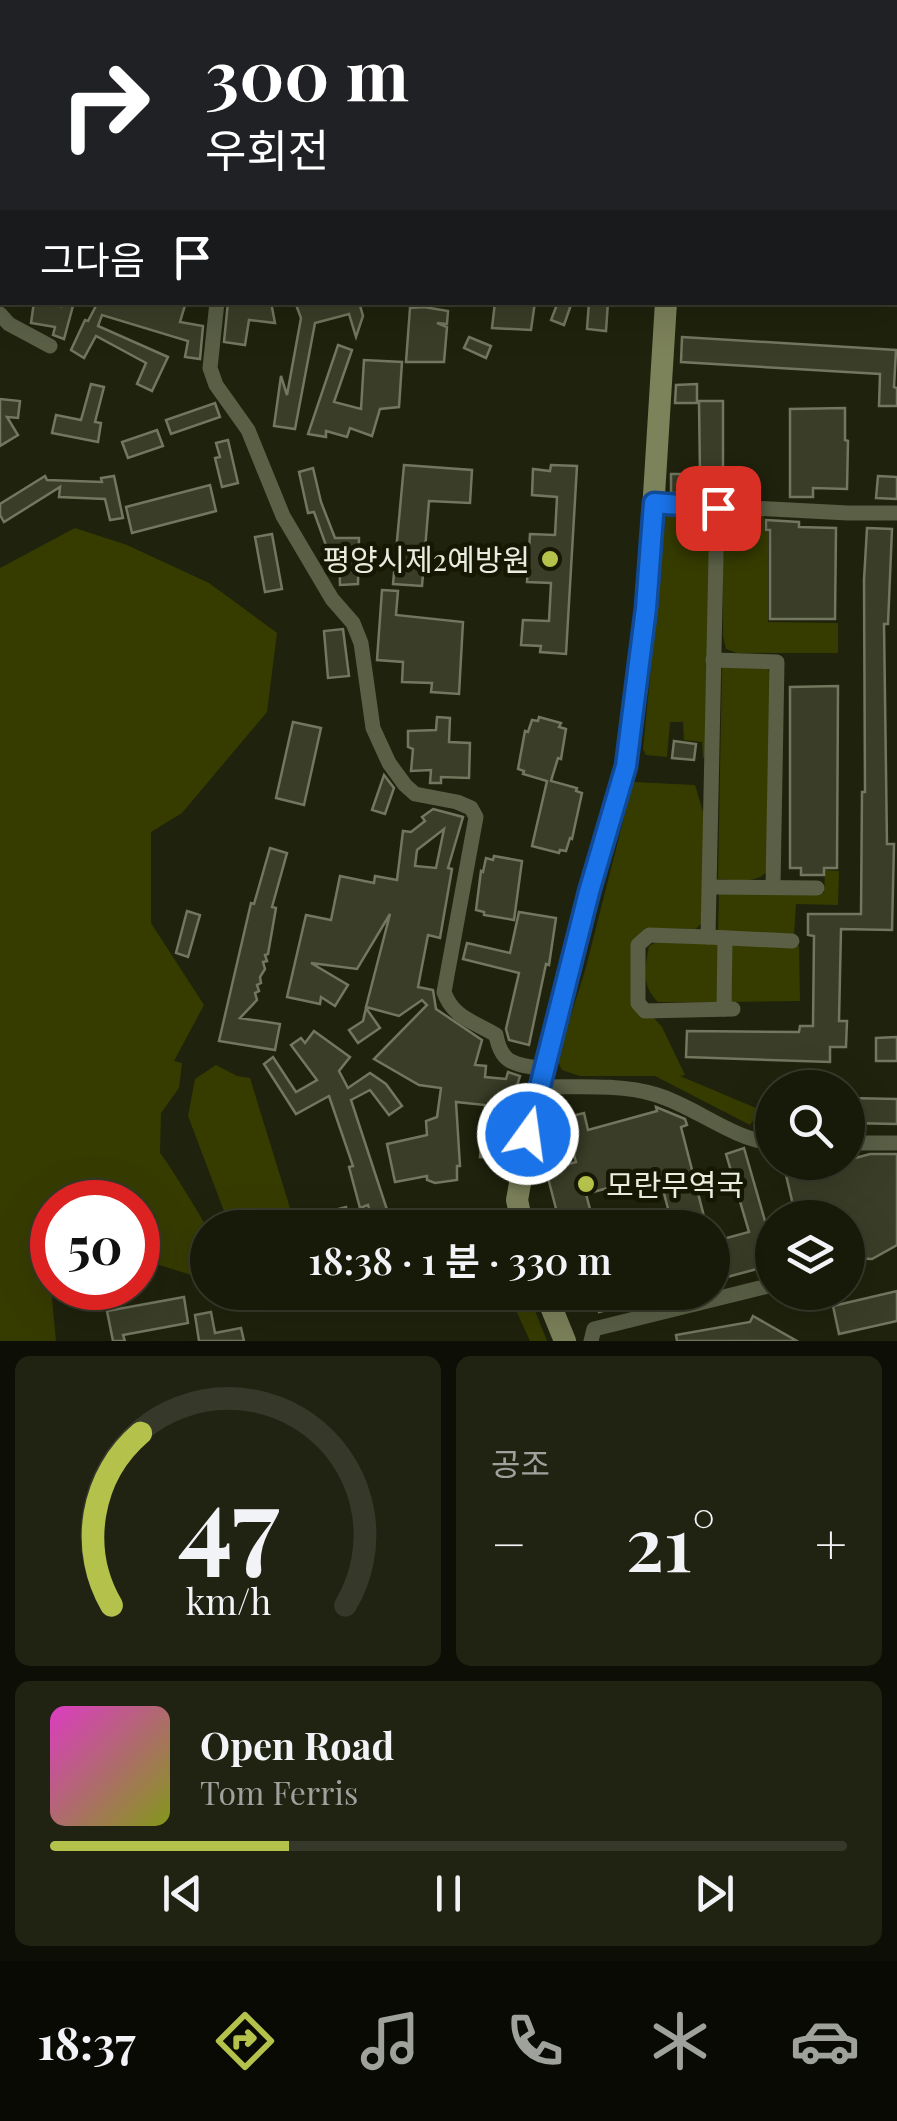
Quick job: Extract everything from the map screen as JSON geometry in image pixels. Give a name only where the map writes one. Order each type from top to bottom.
[{"type":"main road","points":[[519,1210],[517,1200],[543,1078],[589,892],[626,766],[646,608],[666,305]]},
{"type":"main road","points":[[552,1310],[565,1341]]},
{"type":"street","points":[[217,305],[210,368],[216,385],[248,430],[282,516],[332,600],[352,623],[361,643],[373,728],[389,763],[415,794],[457,802],[471,808],[476,817],[444,992],[449,1006],[459,1016],[496,1035],[500,1053],[510,1062],[543,1078],[655,1094],[755,1139]]},
{"type":"street","points":[[0,314],[9,324],[50,346]]},
{"type":"street","points":[[654,503],[897,512]]},
{"type":"street","points":[[708,937],[718,508]]},
{"type":"street","points":[[714,660],[776,662],[773,888]]},
{"type":"street","points":[[710,887],[817,888]]},
{"type":"street","points":[[726,938],[729,1009],[645,1011],[638,1003],[638,945],[649,936],[708,937],[792,941]]},
{"type":"street","points":[[865,1143],[897,1143]]},
{"type":"street","points":[[591,1341],[594,1329],[755,1289]]},
{"type":"green space","points":[[666,511],[705,512],[710,519],[707,756],[703,758],[702,742],[684,740],[683,722],[670,722],[667,757],[646,755],[643,749]]},
{"type":"green space","points":[[723,515],[764,516],[764,531],[768,532],[768,622],[838,623],[838,653],[737,653],[726,649]]},
{"type":"green space","points":[[75,528],[127,545],[209,583],[277,633],[267,712],[182,813],[151,832],[151,923],[204,1005],[174,1061],[182,1063],[179,1088],[161,1113],[160,1153],[196,1210],[190,1210],[190,1275],[160,1265],[160,1180],[30,1180],[30,1310],[53,1310],[56,1341],[0,1341],[0,568]]},
{"type":"green space","points":[[722,666],[767,669],[771,673],[767,871],[751,880],[718,879]]},
{"type":"green space","points":[[633,782],[695,785],[703,812],[705,919],[696,929],[645,928],[639,934],[633,950],[632,993],[662,1027],[685,1075],[680,1076],[755,1108],[750,1125],[655,1076],[580,1076],[562,1070],[557,1060],[586,967]]},
{"type":"green space","points":[[825,870],[839,871],[838,905],[796,904],[794,935],[718,931],[719,892],[824,893]]},
{"type":"green space","points":[[659,941],[722,941],[721,1003],[658,1002],[649,989],[646,969],[649,946]]},
{"type":"green space","points":[[730,943],[799,946],[800,1001],[729,1002]]},
{"type":"green space","points":[[216,1065],[250,1078],[289,1210],[224,1210],[188,1116],[195,1079]]},
{"type":"green space","points":[[516,1310],[535,1310],[547,1341],[530,1341]]},
{"type":"building","points":[[34,305],[73,305],[64,339],[53,335],[55,327],[31,323]]},
{"type":"building","points":[[96,305],[185,305],[180,322],[203,326],[200,359],[185,357],[188,341],[102,315],[98,326],[168,357],[152,391],[137,384],[146,363],[96,336],[84,358],[71,350],[85,320]]},
{"type":"building","points":[[228,305],[272,305],[275,323],[249,320],[245,345],[224,342]]},
{"type":"building","points":[[296,305],[360,305],[363,316],[356,337],[349,314],[315,323],[295,429],[274,426],[281,376],[287,395],[301,318]]},
{"type":"building","points":[[495,305],[535,305],[531,330],[492,328]]},
{"type":"building","points":[[557,305],[571,305],[564,325],[551,320]]},
{"type":"building","points":[[589,305],[608,305],[606,331],[587,329]]},
{"type":"building","points":[[410,308],[448,311],[447,324],[437,323],[447,327],[444,362],[406,362]]},
{"type":"building","points":[[469,337],[491,346],[486,358],[464,348]]},
{"type":"building","points":[[682,337],[896,350],[897,406],[879,406],[880,374],[681,362]]},
{"type":"building","points":[[338,345],[352,350],[334,402],[361,409],[364,360],[402,362],[399,407],[380,409],[372,436],[350,428],[347,437],[326,431],[326,437],[308,434]]},
{"type":"building","points":[[91,384],[104,387],[95,422],[101,423],[98,442],[52,433],[56,415],[81,420]]},
{"type":"building","points":[[697,384],[697,403],[675,403],[676,385]]},
{"type":"building","points":[[0,399],[20,401],[18,418],[7,417],[18,435],[0,446]]},
{"type":"building","points":[[699,401],[723,401],[723,493],[671,493],[671,474],[700,474]]},
{"type":"building","points":[[215,403],[220,417],[171,434],[166,420]]},
{"type":"building","points":[[845,408],[847,489],[813,488],[813,497],[790,497],[790,409]]},
{"type":"building","points":[[157,430],[163,446],[128,458],[122,442]]},
{"type":"building","points":[[228,440],[238,483],[222,487],[215,458],[220,457],[216,443]]},
{"type":"building","points":[[404,465],[472,470],[470,503],[429,501],[422,586],[393,584]]},
{"type":"building","name":"평양시제2예방원","points":[[551,465],[577,466],[566,654],[540,652],[541,646],[521,645],[523,620],[549,621],[551,583],[527,582],[530,534],[555,535],[557,497],[532,495],[533,469],[550,471]]},
{"type":"building","points":[[313,468],[335,538],[359,538],[358,584],[340,585],[339,547],[328,551],[314,512],[308,513],[299,472]]},
{"type":"building","points":[[45,476],[47,480],[102,482],[101,478],[114,476],[123,518],[110,520],[105,499],[59,497],[60,487],[4,522],[0,504]]},
{"type":"building","points":[[878,476],[897,477],[897,499],[876,498]]},
{"type":"building","points":[[210,485],[216,511],[132,533],[126,507]]},
{"type":"building","points":[[766,520],[799,522],[799,527],[836,528],[835,619],[770,619],[770,530],[766,530]]},
{"type":"building","points":[[867,528],[892,529],[888,624],[884,624],[887,844],[894,844],[892,930],[841,929],[839,1021],[847,1021],[846,1047],[830,1047],[830,1062],[686,1057],[687,1031],[799,1032],[800,1026],[813,1026],[814,936],[808,935],[808,914],[861,914]]},
{"type":"building","points":[[272,534],[282,589],[265,592],[255,537]]},
{"type":"building","points":[[382,590],[398,591],[396,615],[463,622],[459,694],[431,692],[432,683],[402,682],[403,662],[377,660]]},
{"type":"building","points":[[343,629],[349,676],[328,678],[324,631]]},
{"type":"building","points":[[838,686],[837,868],[824,868],[824,875],[801,875],[801,868],[790,868],[790,687]]},
{"type":"building","points":[[437,717],[450,718],[449,742],[470,743],[469,778],[441,777],[441,783],[430,783],[431,770],[411,771],[413,749],[408,747],[408,731],[436,730]]},
{"type":"building","points":[[539,717],[561,723],[559,727],[566,729],[561,759],[558,758],[551,781],[582,793],[572,839],[566,851],[559,853],[532,846],[547,781],[518,769],[525,731]]},
{"type":"building","points":[[293,722],[321,728],[304,805],[276,798]]},
{"type":"building","points":[[674,741],[696,744],[694,760],[672,758]]},
{"type":"building","points":[[384,775],[394,788],[385,814],[372,810]]},
{"type":"building","points":[[433,809],[463,817],[448,868],[452,869],[440,938],[428,935],[418,987],[433,990],[436,1009],[482,1040],[475,1065],[486,1066],[485,1077],[506,1079],[508,1072],[520,1076],[512,1102],[518,1104],[509,1136],[513,1136],[509,1158],[480,1157],[485,1105],[456,1102],[460,1166],[457,1180],[435,1183],[427,1180],[427,1176],[395,1182],[387,1144],[427,1135],[426,1121],[437,1117],[441,1088],[419,1085],[374,1059],[427,1005],[422,1000],[399,1016],[366,1007],[390,914],[357,969],[311,963],[348,985],[335,1006],[321,997],[320,1004],[287,997],[306,915],[331,920],[340,876],[374,883],[375,876],[397,880],[403,831],[411,832],[425,821],[422,817]],"holes":[[[444,829],[436,868],[415,866],[417,850]]]},
{"type":"building","points":[[270,848],[287,853],[272,907],[276,908],[267,961],[263,962],[265,969],[255,993],[257,1000],[240,1018],[280,1024],[275,1050],[219,1041],[251,903],[254,904]]},
{"type":"building","points":[[494,856],[522,861],[514,920],[476,910],[481,871],[486,858],[493,860]]},
{"type":"building","points":[[187,911],[200,915],[188,957],[176,953]]},
{"type":"building","points":[[519,912],[556,918],[529,1045],[509,1040],[506,1029],[519,973],[463,959],[467,943],[510,953]]},
{"type":"building","points":[[366,1008],[380,1028],[358,1043],[349,1030],[363,1021]]},
{"type":"building","points":[[314,1031],[350,1057],[339,1071],[348,1088],[370,1073],[386,1084],[402,1106],[389,1115],[370,1090],[351,1100],[387,1210],[369,1210],[368,1205],[360,1208],[349,1167],[353,1166],[329,1096],[296,1114],[264,1064],[273,1057],[296,1092],[317,1080],[291,1045],[301,1038],[305,1043]]},
{"type":"building","points":[[897,1037],[897,1061],[876,1061],[876,1038]]},
{"type":"building","points":[[865,1098],[897,1099],[897,1124],[865,1123]]},
{"type":"building","name":"모란무역국","points":[[656,1107],[685,1119],[687,1125],[681,1127],[702,1210],[668,1210],[659,1174],[586,1194],[590,1210],[556,1210],[546,1170],[576,1162],[564,1118],[584,1113],[588,1130],[657,1111]]},
{"type":"building","points":[[744,1148],[759,1200],[755,1200],[755,1270],[730,1276],[730,1237],[749,1232],[726,1154]]},
{"type":"building","points":[[897,1154],[897,1245],[872,1259],[865,1259],[865,1200],[792,1200],[787,1180],[865,1180],[865,1155]]},
{"type":"building","points":[[897,1291],[897,1321],[839,1334],[834,1310],[865,1310],[865,1298]]},
{"type":"building","points":[[184,1297],[188,1323],[123,1335],[125,1341],[113,1341],[107,1311],[160,1310],[160,1301]]},
{"type":"building","points":[[211,1312],[215,1333],[241,1328],[244,1341],[199,1341],[195,1315]]},
{"type":"building","points":[[753,1316],[797,1341],[677,1341],[676,1335],[750,1322]]},
{"type":"place","name":"평양시제2예방원","points":[[550,559]]},
{"type":"place","name":"모란무역국","points":[[586,1184]]},
{"type":"route","points":[[528,1134],[589,892],[626,766],[646,608],[654,503],[718,508]]}]
